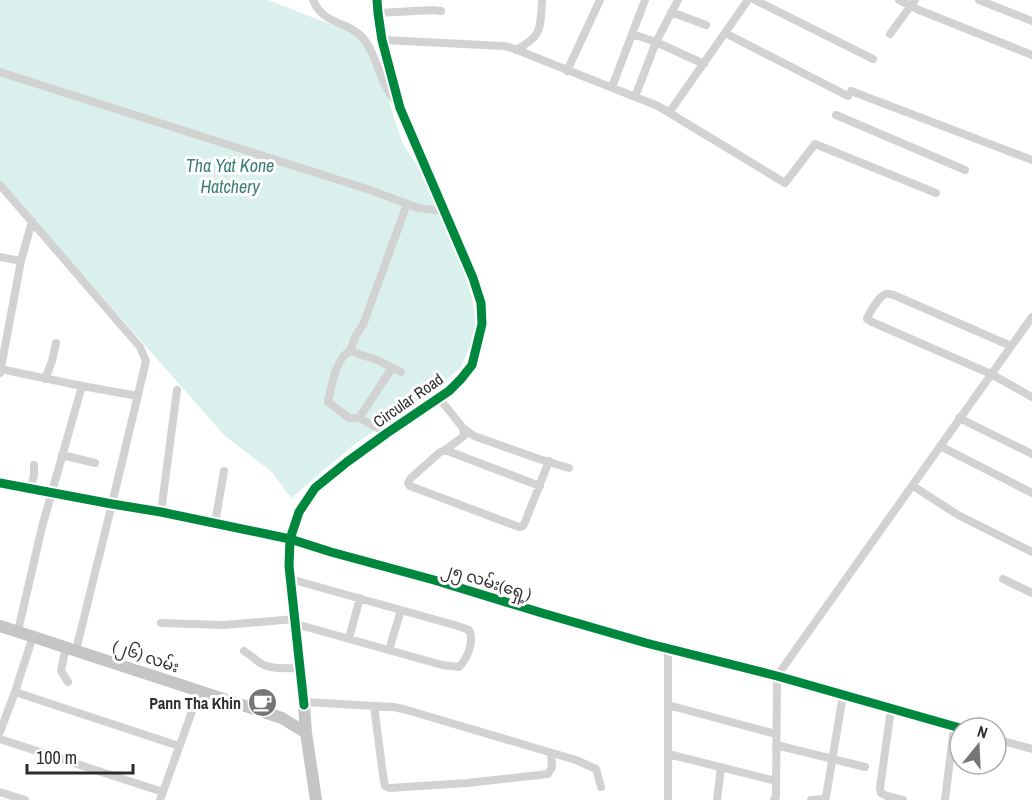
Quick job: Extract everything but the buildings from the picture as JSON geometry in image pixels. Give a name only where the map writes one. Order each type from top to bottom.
[{"type":"main road","name":"(၂၆) လမ်း","points":[[0,626],[282,718],[306,734]]},
{"type":"main road","points":[[282,718],[294,715],[304,704]]},
{"type":"main road","points":[[304,704],[316,800]]},
{"type":"street","points":[[313,0],[322,15],[354,31],[364,40],[386,88],[400,108]]},
{"type":"street","name":"Circular Road","points":[[304,704],[289,566],[290,539],[299,512],[315,488],[387,433],[449,391],[461,379],[471,365],[482,324],[481,303],[473,278],[400,108],[382,40],[377,0]]},
{"type":"street","points":[[516,50],[536,37],[540,24],[542,0]]},
{"type":"street","points":[[567,71],[600,0]]},
{"type":"street","points":[[612,87],[645,0]]},
{"type":"street","points":[[635,97],[656,42],[678,0]]},
{"type":"street","points":[[667,111],[671,110],[701,63],[747,0]]},
{"type":"street","points":[[755,0],[873,59]]},
{"type":"street","points":[[899,0],[913,3],[919,10],[1032,55]]},
{"type":"street","points":[[979,0],[1032,21]]},
{"type":"street","points":[[890,34],[913,3]]},
{"type":"street","points":[[378,13],[441,11]]},
{"type":"street","points":[[671,12],[706,25]]},
{"type":"street","points":[[725,33],[850,93],[1032,160]]},
{"type":"street","points":[[632,34],[656,42],[701,63]]},
{"type":"street","points":[[382,40],[504,46],[516,50],[658,106],[785,183],[814,144],[936,193]]},
{"type":"street","points":[[0,72],[407,204],[444,212]]},
{"type":"street","points":[[836,115],[965,170]]},
{"type":"street","points":[[0,185],[140,346],[146,361],[112,504],[71,649],[62,671],[68,682]]},
{"type":"street","points":[[350,351],[356,335],[363,326],[407,204]]},
{"type":"street","points":[[32,221],[21,261],[0,371],[138,396]]},
{"type":"street","points":[[0,257],[21,261]]},
{"type":"street","points":[[1011,346],[888,293],[883,295],[867,319],[991,374],[1032,396]]},
{"type":"street","points":[[774,800],[777,676],[1032,317]]},
{"type":"street","points":[[45,379],[55,355],[56,343]]},
{"type":"street","points":[[387,433],[359,418],[349,418],[328,402],[332,383],[343,354],[350,351],[377,360],[401,372]]},
{"type":"street","points":[[359,418],[392,368]]},
{"type":"street","points":[[18,631],[51,492],[82,386]]},
{"type":"street","points":[[161,512],[177,390]]},
{"type":"street","points":[[439,398],[463,428],[474,436],[569,468]]},
{"type":"street","points":[[959,418],[1032,454]]},
{"type":"street","points":[[463,428],[464,436],[439,453],[411,478],[408,483],[410,486],[519,527],[525,522],[549,462]]},
{"type":"street","points":[[940,446],[1032,493]]},
{"type":"street","points":[[445,450],[540,486]]},
{"type":"street","points":[[62,455],[95,463]]},
{"type":"street","points":[[30,488],[34,476],[33,465]]},
{"type":"street","points":[[215,523],[224,471]]},
{"type":"street","name":"၂၅ လမ်း(ရှေ့)","points":[[0,483],[161,512],[290,539],[542,614],[777,676],[948,725]]},
{"type":"street","points":[[912,486],[958,515],[1032,552]]},
{"type":"street","points":[[161,623],[223,625],[295,622],[442,665],[459,667],[464,662],[471,642],[469,630],[290,579]]},
{"type":"street","points":[[1003,579],[1032,593]]},
{"type":"street","points":[[349,638],[360,598]]},
{"type":"street","points":[[389,650],[401,610]]},
{"type":"street","points":[[0,732],[33,636]]},
{"type":"street","points":[[668,648],[668,800]]},
{"type":"street","points":[[244,651],[267,667],[300,668]]},
{"type":"street","points":[[15,692],[179,746]]},
{"type":"street","points":[[0,739],[162,796],[199,692]]},
{"type":"street","points":[[810,800],[826,797],[843,695]]},
{"type":"street","points":[[304,704],[394,707],[407,710],[576,760],[596,770],[601,787]]},
{"type":"street","points":[[668,705],[776,734]]},
{"type":"street","points":[[374,706],[382,775],[387,788],[467,783],[548,774],[552,767],[551,753]]},
{"type":"street","points":[[891,709],[880,788],[881,793],[903,800]]},
{"type":"street","points":[[1008,742],[1032,749]]},
{"type":"street","points":[[776,745],[865,767]]},
{"type":"street","points":[[668,754],[776,781]]},
{"type":"street","points":[[717,800],[721,767]]},
{"type":"street","points":[[945,800],[949,776]]},
{"type":"street","points":[[0,792],[25,800]]},
{"type":"water","name":"Tha Yat Kone Hatchery","points":[[0,0],[268,0],[356,33],[383,82],[402,142],[433,191],[466,272],[477,322],[461,367],[436,388],[351,447],[291,498],[272,472],[225,436],[0,181]]},
{"type":"cycle path","points":[[304,705],[289,566],[290,539],[299,512],[315,488],[387,433],[449,391],[461,379],[472,365],[482,324],[481,303],[473,278],[400,108],[382,40],[377,0]]},
{"type":"cycle path","points":[[0,483],[161,512],[290,539],[646,643],[777,676],[948,725]]},
{"type":"place","name":"Pann Tha Khin","points":[[262,703]]}]
